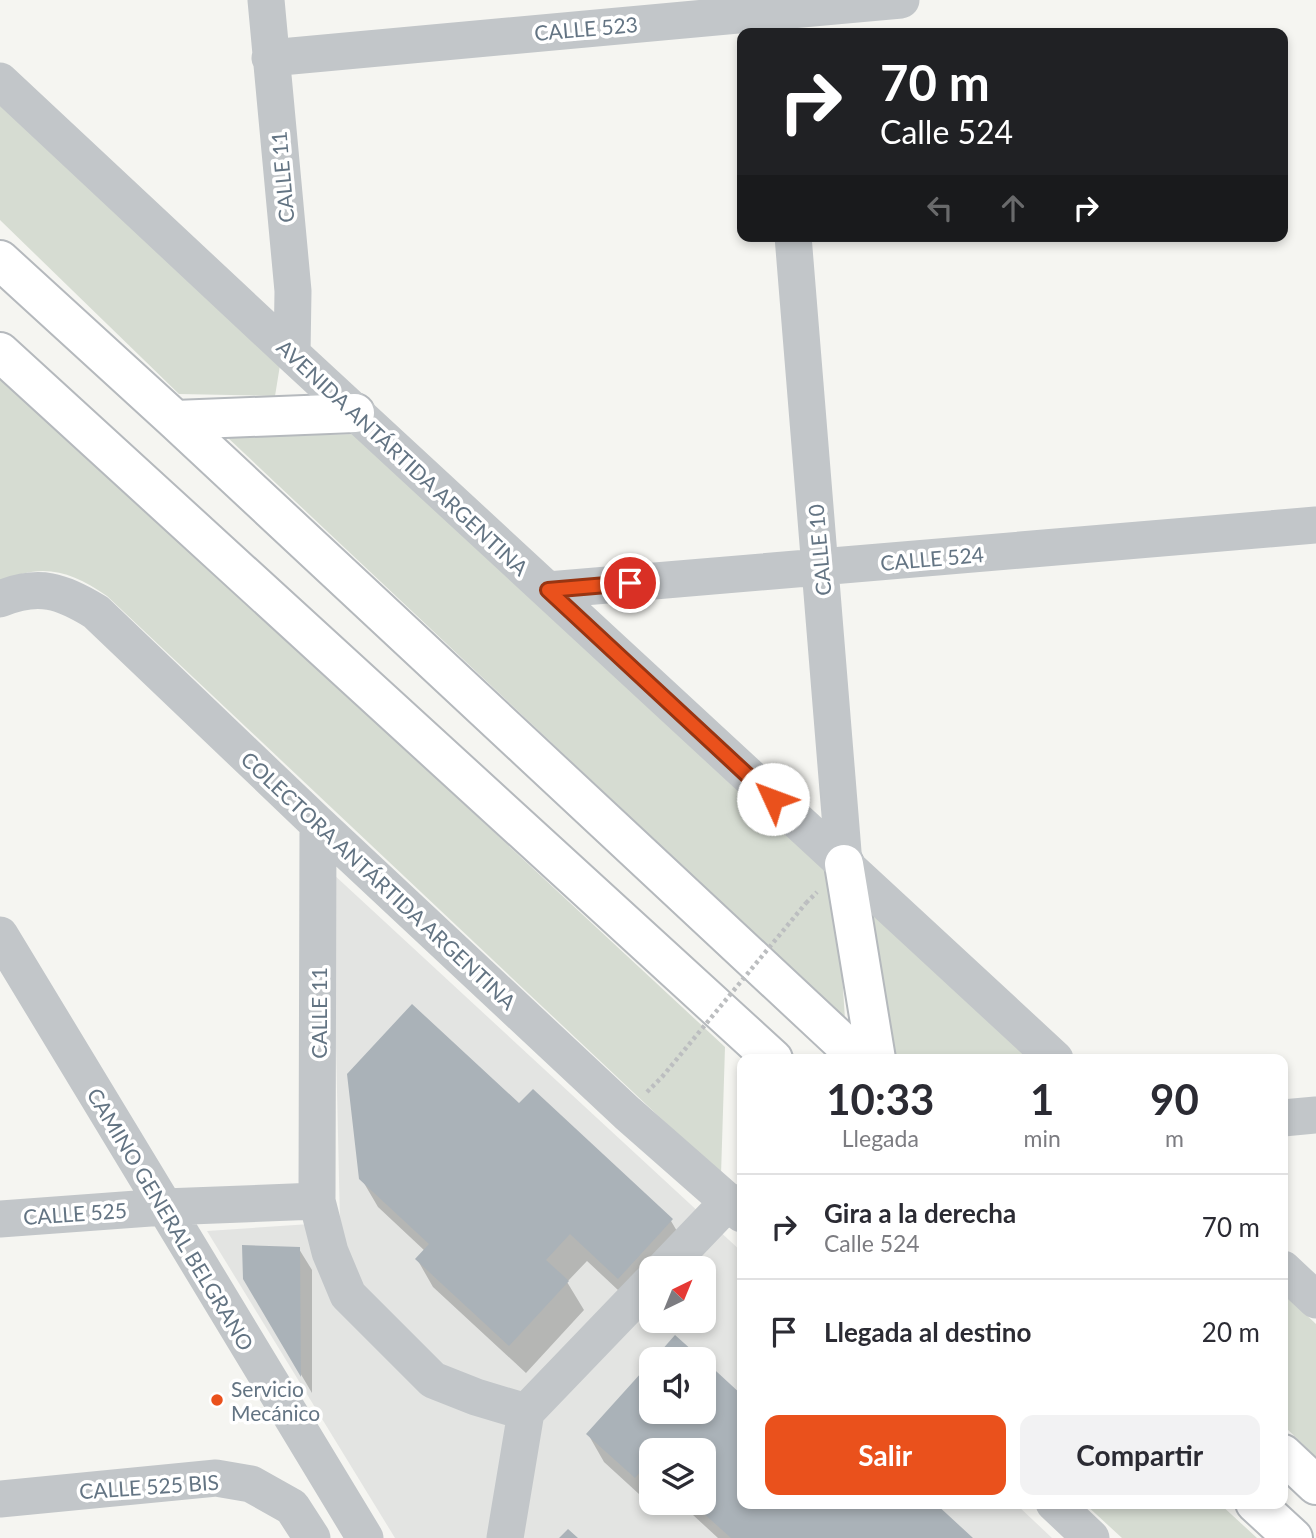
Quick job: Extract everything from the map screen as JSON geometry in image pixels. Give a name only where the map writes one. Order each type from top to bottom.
[{"type":"main road","points":[[0,260],[176,420],[855,1054]]},
{"type":"main road","points":[[0,352],[744,1043],[763,1054]]},
{"type":"main road","points":[[176,420],[355,413]]},
{"type":"main road","points":[[844,864],[875,1054]]},
{"type":"main road","points":[[1288,1459],[1316,1485]]},
{"type":"main road","points":[[1262,1509],[1293,1538]]},
{"type":"street","name":"CALLE 11","points":[[266,0],[293,291],[292,354]]},
{"type":"street","name":"CALLE 523","points":[[270,58],[775,15],[901,0]]},
{"type":"street","name":"AVENIDA ANTÁRTIDA ARGENTINA","points":[[0,81],[355,413],[1050,1054]]},
{"type":"street","name":"CALLE 10","points":[[794,242],[844,864]]},
{"type":"street","name":"CALLE 524","points":[[548,590],[1316,525]]},
{"type":"street","name":"COLECTORA ANTÁRTIDA ARGENTINA","points":[[0,599],[40,589],[69,595],[96,612],[627,1113],[735,1207]]},
{"type":"street","name":"CALLE 11","points":[[318,824],[317,1201],[330,1252],[348,1296],[433,1380],[526,1412]]},
{"type":"street","name":"CAMINO GENERAL BELGRANO","points":[[0,935],[365,1538]]},
{"type":"street","points":[[1288,1118],[1316,1115]]},
{"type":"street","name":"CALLE 525","points":[[0,1219],[164,1207],[317,1201]]},
{"type":"street","points":[[679,1256],[735,1207]]},
{"type":"street","points":[[1288,1274],[1316,1300]]},
{"type":"street","points":[[505,1538],[526,1412],[639,1294]]},
{"type":"street","name":"CALLE 525 BIS","points":[[0,1499],[216,1478],[251,1484],[292,1507],[312,1538]]},
{"type":"street","points":[[1060,1509],[1091,1538]]},
{"type":"path","points":[[662,1077],[806,903]]},
{"type":"shaded area","points":[[0,90],[281,359],[275,396],[179,394],[0,220]]},
{"type":"shaded area","points":[[0,373],[725,1047],[721,1175],[107,596],[81,580],[56,572],[29,572],[0,582]]},
{"type":"shaded area","points":[[360,434],[836,880],[845,1019],[227,437]]},
{"type":"shaded area","points":[[332,873],[737,1247],[737,1509],[1021,1509],[1052,1538],[395,1538],[207,1231],[340,1222]]},
{"type":"shaded area","points":[[872,910],[1027,1054],[892,1054]]},
{"type":"shaded area","points":[[1288,1298],[1316,1324],[1316,1457],[1288,1430]]},
{"type":"shaded area","points":[[1091,1509],[1226,1509],[1257,1538],[1122,1538]]},
{"type":"building","points":[[412,1004],[519,1103],[533,1089],[673,1219],[618,1279],[570,1234],[546,1260],[569,1281],[509,1346],[415,1259],[429,1244],[359,1179],[347,1074]]},
{"type":"building","points":[[242,1245],[300,1247],[301,1377],[243,1279]]},
{"type":"building","points":[[675,1335],[688,1347],[664,1347]]},
{"type":"building","points":[[716,1371],[737,1390],[737,1509],[942,1509],[973,1538],[731,1538],[705,1515],[716,1515],[716,1438],[639,1438],[639,1473],[635,1478],[586,1434],[639,1375],[639,1424],[716,1424]]},
{"type":"building","points":[[568,1529],[578,1538],[559,1538]]},
{"type":"place","name":"Servicio Mecánico","points":[[217,1400]]},
{"type":"route","points":[[630,583],[548,590],[773,799]]}]
